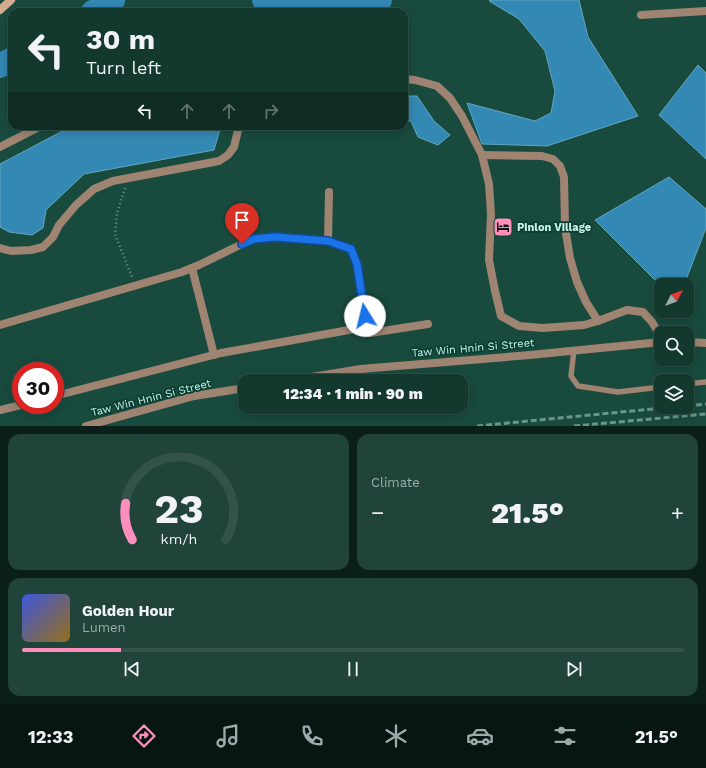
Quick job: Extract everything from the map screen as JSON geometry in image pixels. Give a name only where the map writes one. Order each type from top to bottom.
[{"type":"street","points":[[0,10],[11,0]]},
{"type":"street","points":[[641,15],[706,11]]},
{"type":"street","points":[[408,79],[437,86],[450,98],[462,116],[482,155],[489,184],[491,214],[490,260],[501,316],[519,326],[543,328],[584,325],[627,310],[643,312],[654,326]]},
{"type":"street","points":[[0,147],[33,130]]},
{"type":"street","points":[[0,248],[11,251],[32,250],[43,247],[53,237],[59,225],[76,205],[94,189],[113,181],[219,161],[228,155],[234,146],[237,130]]},
{"type":"street","points":[[482,155],[542,156],[553,160],[560,166],[564,178],[565,227],[570,258],[577,282],[586,302],[598,321]]},
{"type":"street","points":[[328,241],[329,192]]},
{"type":"street","points":[[0,325],[182,272],[254,239],[275,237],[328,241],[351,249],[357,264],[365,316],[363,325],[360,328],[214,355],[64,394]]},
{"type":"street","points":[[192,268],[214,355]]},
{"type":"street","points":[[363,325],[370,333],[428,324]]},
{"type":"street","points":[[694,342],[706,343]]},
{"type":"street","name":"Taw Win Hnin Si Street","points":[[330,374],[361,369],[654,343]]},
{"type":"street","name":"Taw Win Hnin Si Street","points":[[86,426],[194,396],[238,389]]},
{"type":"street","points":[[0,410],[12,407]]},
{"type":"lane","points":[[574,350],[571,376],[578,386],[618,392],[654,388]]},
{"type":"lane","points":[[694,383],[706,382]]},
{"type":"path","points":[[128,178],[117,213],[115,234],[136,285]]},
{"type":"water","points":[[579,0],[588,37],[638,116],[547,146],[482,144],[467,103],[535,121],[551,113],[555,91],[545,51],[519,19],[489,1]]},
{"type":"water","points":[[698,65],[706,73],[706,159],[659,115]]},
{"type":"water","points":[[408,96],[417,96],[434,121],[450,135],[438,145],[418,137],[411,121],[408,121]]},
{"type":"water","points":[[64,130],[220,130],[214,150],[84,174],[46,210],[43,228],[32,235],[9,232],[0,227],[0,164]]},
{"type":"water","points":[[669,177],[706,209],[706,228],[687,278],[654,279],[595,220]]},
{"type":"waterway","points":[[100,8],[113,0]]},
{"type":"waterway","points":[[264,0],[270,4],[295,8],[366,4],[380,0]]},
{"type":"waterway","points":[[0,66],[8,61]]},
{"type":"railway","points":[[694,405],[706,404]]},
{"type":"railway","points":[[477,426],[654,409]]},
{"type":"railway","points":[[574,426],[706,414]]},
{"type":"place","name":"Pinlon Village","points":[[503,227]]},
{"type":"route","points":[[242,244],[254,239],[275,237],[328,241],[351,249],[357,264],[365,316]]}]
